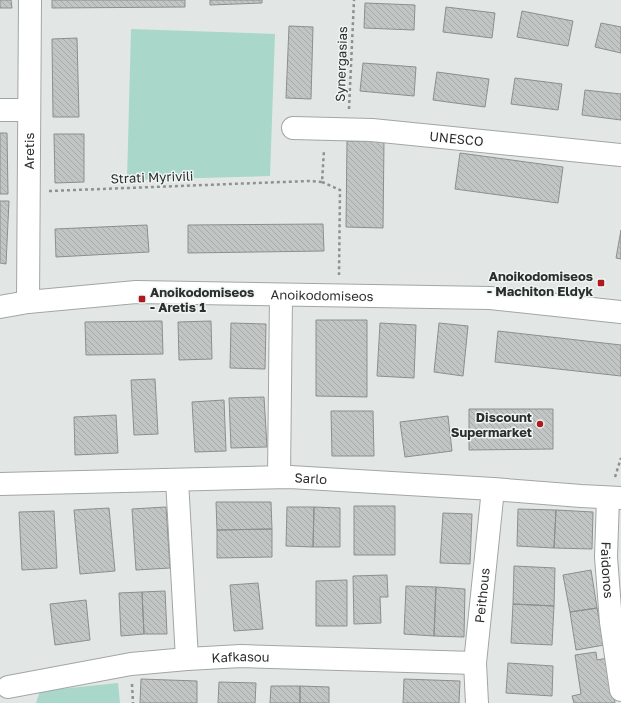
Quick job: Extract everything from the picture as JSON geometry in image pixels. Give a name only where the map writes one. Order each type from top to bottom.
[{"type":"street","name":"Aretis","points":[[28,302],[30,0]]},
{"type":"street","points":[[0,110],[29,110]]},
{"type":"street","name":"UNESCO","points":[[293,128],[372,130],[621,155]]},
{"type":"street","name":"Anoikodomiseos","points":[[0,307],[28,302],[136,292],[490,298],[621,312]]},
{"type":"street","points":[[279,477],[281,295]]},
{"type":"street","name":"Sarlo","points":[[0,484],[279,477],[493,489],[614,498]]},
{"type":"street","points":[[177,480],[187,659]]},
{"type":"street","name":"Peithous","points":[[477,703],[475,663],[493,489]]},
{"type":"street","name":"Faidonos","points":[[614,498],[606,557],[611,622],[621,690]]},
{"type":"street","name":"Kafkasou","points":[[8,687],[131,664],[241,656],[475,663]]},
{"type":"path","name":"Synergasias","points":[[345,130],[354,0]]},
{"type":"path","points":[[339,295],[340,190],[322,182],[325,146],[334,138],[342,136],[345,130]]},
{"type":"path","name":"Strati Myrivili","points":[[29,191],[275,182],[322,182]]},
{"type":"green space","points":[[131,29],[275,34],[270,176],[127,180]]},
{"type":"green space","points":[[118,683],[120,703],[36,703],[40,691]]},
{"type":"building","points":[[0,0],[11,0],[12,8],[0,8]]},
{"type":"building","points":[[52,0],[185,0],[185,7],[52,8]]},
{"type":"building","points":[[210,0],[262,0],[262,3],[210,5]]},
{"type":"building","points":[[365,3],[415,5],[414,30],[364,28]]},
{"type":"building","points":[[446,7],[495,13],[492,38],[443,32]]},
{"type":"building","points":[[522,11],[573,21],[568,46],[517,37]]},
{"type":"building","points":[[601,23],[621,27],[621,53],[595,47]]},
{"type":"building","points":[[289,26],[313,27],[311,99],[286,98]]},
{"type":"building","points":[[77,38],[79,117],[53,117],[52,39]]},
{"type":"building","points":[[363,63],[416,67],[414,96],[360,91]]},
{"type":"building","points":[[437,72],[489,79],[485,107],[433,100]]},
{"type":"building","points":[[515,78],[562,84],[558,110],[511,104]]},
{"type":"building","points":[[585,90],[621,94],[621,120],[582,115]]},
{"type":"building","points":[[0,133],[7,133],[8,194],[0,194]]},
{"type":"building","points":[[54,134],[84,134],[84,182],[55,183]]},
{"type":"building","points":[[347,141],[384,141],[383,228],[346,227]]},
{"type":"building","points":[[460,153],[563,167],[558,203],[455,189]]},
{"type":"building","points":[[0,201],[9,201],[6,264],[0,263]]},
{"type":"building","points":[[323,224],[324,251],[188,253],[188,225]]},
{"type":"building","points":[[147,225],[149,252],[56,257],[55,229]]},
{"type":"building","points":[[621,230],[621,259],[616,258]]},
{"type":"building","points":[[316,320],[367,320],[367,397],[316,396]]},
{"type":"building","points":[[162,321],[163,354],[86,355],[85,322]]},
{"type":"building","points":[[211,321],[212,359],[179,360],[178,322]]},
{"type":"building","points":[[231,323],[266,324],[265,369],[230,368]]},
{"type":"building","points":[[380,323],[416,325],[414,378],[377,376]]},
{"type":"building","points":[[439,323],[468,326],[463,376],[434,372]]},
{"type":"building","points":[[498,331],[621,345],[621,376],[495,362]]},
{"type":"building","points":[[155,379],[158,434],[134,435],[131,380]]},
{"type":"building","points":[[264,397],[267,447],[231,448],[229,398]]},
{"type":"building","points":[[224,400],[226,451],[195,452],[192,402]]},
{"type":"building","points":[[469,409],[553,409],[553,449],[469,450]]},
{"type":"building","points":[[331,411],[373,411],[374,456],[332,456]]},
{"type":"building","points":[[116,415],[118,453],[75,455],[74,417]]},
{"type":"building","points":[[448,416],[452,451],[405,457],[400,422]]},
{"type":"building","points":[[216,502],[271,502],[272,529],[217,530]]},
{"type":"building","points":[[354,506],[395,506],[395,555],[354,555]]},
{"type":"building","points":[[166,507],[170,568],[136,570],[132,509]]},
{"type":"building","points":[[287,507],[314,507],[313,547],[286,546]]},
{"type":"building","points":[[314,507],[340,508],[340,547],[313,547]]},
{"type":"building","points":[[109,508],[115,571],[80,574],[74,510]]},
{"type":"building","points":[[518,509],[556,510],[554,548],[517,546]]},
{"type":"building","points":[[556,510],[593,512],[592,549],[554,548]]},
{"type":"building","points":[[54,511],[57,568],[22,570],[19,512]]},
{"type":"building","points":[[443,513],[472,514],[470,564],[440,563]]},
{"type":"building","points":[[272,529],[272,557],[217,558],[217,530]]},
{"type":"building","points":[[514,566],[555,568],[554,606],[513,604]]},
{"type":"building","points":[[591,570],[597,608],[570,612],[563,575]]},
{"type":"building","points":[[387,575],[388,597],[380,597],[381,623],[354,624],[353,576]]},
{"type":"building","points":[[347,580],[347,626],[316,626],[316,581]]},
{"type":"building","points":[[258,583],[263,629],[234,631],[230,585]]},
{"type":"building","points":[[406,586],[436,587],[434,636],[404,634]]},
{"type":"building","points":[[436,587],[465,589],[464,637],[434,636]]},
{"type":"building","points":[[165,591],[167,634],[144,634],[142,592]]},
{"type":"building","points":[[142,592],[144,634],[121,636],[119,593]]},
{"type":"building","points":[[86,600],[90,640],[55,645],[50,604]]},
{"type":"building","points":[[513,604],[554,606],[552,645],[511,643]]},
{"type":"building","points":[[597,608],[604,645],[576,650],[570,612]]},
{"type":"building","points":[[596,652],[597,660],[608,658],[615,703],[574,703],[572,696],[581,694],[575,655]]},
{"type":"building","points":[[508,663],[553,666],[552,696],[506,693]]},
{"type":"building","points":[[141,679],[197,681],[197,703],[140,703]]},
{"type":"building","points":[[404,679],[460,681],[459,703],[403,703]]},
{"type":"building","points":[[219,682],[256,683],[255,703],[218,703]]},
{"type":"building","points":[[271,686],[300,686],[300,703],[270,703]]},
{"type":"building","points":[[300,686],[329,687],[329,703],[300,703]]},
{"type":"place","name":"Anoikodomiseos - Machiton Eldyk","points":[[601,283]]},
{"type":"place","name":"Anoikodomiseos - Aretis 1","points":[[142,299]]},
{"type":"place","name":"Discount Supermarket","points":[[540,424]]}]
